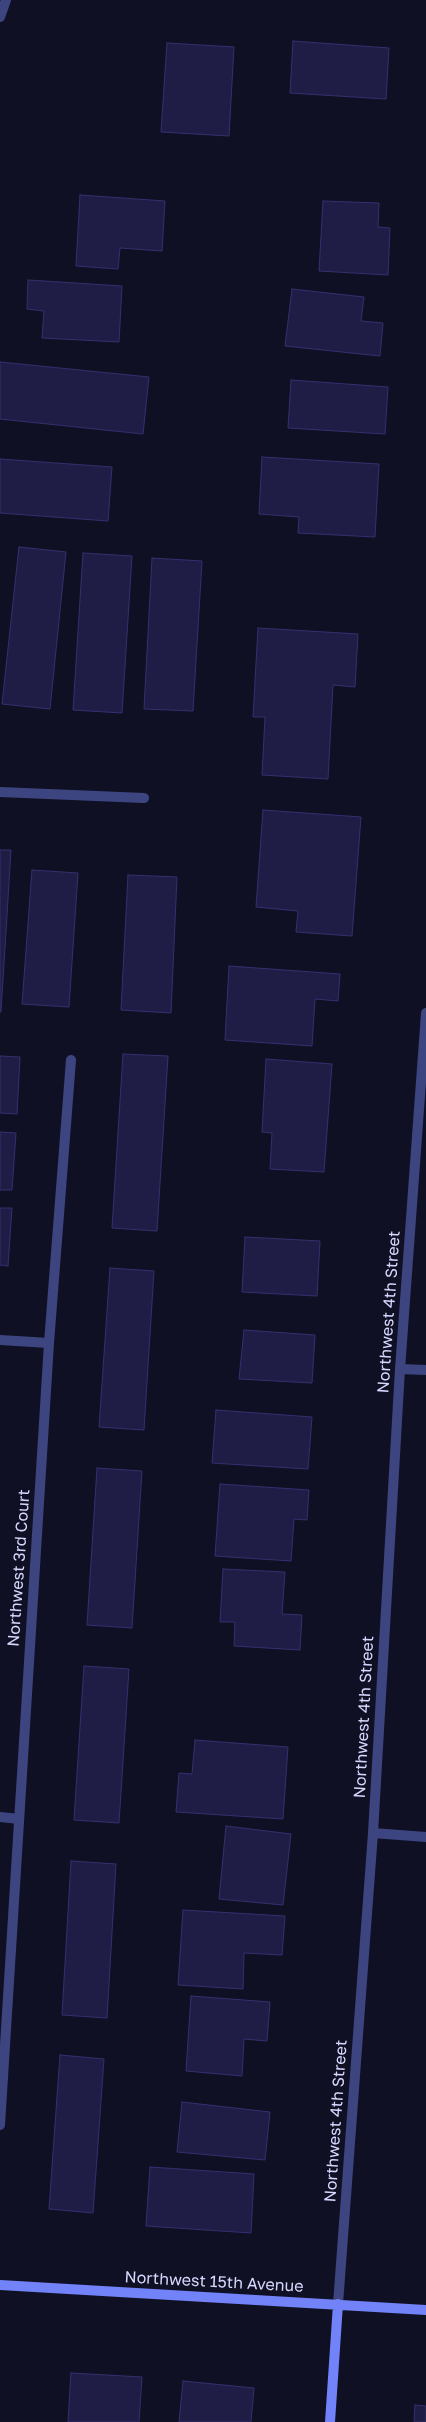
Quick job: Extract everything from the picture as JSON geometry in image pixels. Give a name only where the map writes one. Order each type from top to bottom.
[{"type":"street","points":[[0,17],[6,0]]},
{"type":"street","points":[[0,792],[144,798]]},
{"type":"street","name":"Northwest 4th Street","points":[[330,2422],[373,1833],[400,1369],[426,1013]]},
{"type":"street","name":"Northwest 3rd Court","points":[[0,2125],[49,1343],[71,1060]]},
{"type":"street","points":[[0,1340],[49,1343]]},
{"type":"street","points":[[400,1369],[426,1370]]},
{"type":"street","points":[[0,1817],[19,1819]]},
{"type":"street","points":[[373,1833],[426,1837]]},
{"type":"street","name":"Northwest 15th Avenue","points":[[0,2285],[426,2310]]},
{"type":"building","points":[[293,41],[389,48],[386,99],[290,93]]},
{"type":"building","points":[[167,43],[234,47],[229,136],[161,132]]},
{"type":"building","points":[[80,195],[165,201],[162,251],[120,248],[118,269],[76,266]]},
{"type":"building","points":[[323,201],[379,203],[378,227],[390,228],[388,275],[319,271]]},
{"type":"building","points":[[28,280],[122,286],[119,342],[42,338],[44,311],[27,309]]},
{"type":"building","points":[[292,289],[364,297],[361,321],[383,323],[380,356],[285,346]]},
{"type":"building","points":[[0,362],[149,377],[143,434],[0,419]]},
{"type":"building","points":[[291,380],[388,387],[385,434],[288,428]]},
{"type":"building","points":[[262,457],[379,464],[375,537],[298,533],[299,517],[259,514]]},
{"type":"building","points":[[0,459],[112,467],[108,521],[0,513]]},
{"type":"building","points":[[19,547],[66,552],[50,709],[2,704]]},
{"type":"building","points":[[83,553],[132,556],[122,713],[73,710]]},
{"type":"building","points":[[152,558],[202,561],[193,711],[144,709]]},
{"type":"building","points":[[258,628],[358,634],[355,687],[333,685],[328,779],[262,775],[265,717],[253,717]]},
{"type":"building","points":[[263,810],[361,817],[352,936],[296,932],[298,911],[256,907]]},
{"type":"building","points":[[0,850],[11,850],[1,1012],[0,1012]]},
{"type":"building","points":[[32,870],[78,873],[69,1007],[22,1004]]},
{"type":"building","points":[[128,875],[177,877],[171,1013],[121,1010]]},
{"type":"building","points":[[229,966],[340,974],[338,1001],[315,999],[312,1046],[225,1040]]},
{"type":"building","points":[[123,1054],[168,1056],[157,1231],[112,1228]]},
{"type":"building","points":[[0,1056],[20,1057],[17,1114],[0,1113]]},
{"type":"building","points":[[266,1059],[332,1064],[324,1172],[270,1169],[272,1133],[262,1132]]},
{"type":"building","points":[[0,1132],[16,1133],[12,1190],[0,1190]]},
{"type":"building","points":[[0,1208],[12,1208],[8,1266],[0,1265]]},
{"type":"building","points":[[245,1237],[320,1241],[317,1296],[242,1292]]},
{"type":"building","points":[[110,1268],[154,1271],[144,1430],[99,1427]]},
{"type":"building","points":[[244,1330],[315,1335],[312,1383],[239,1379]]},
{"type":"building","points":[[216,1410],[312,1417],[308,1469],[212,1463]]},
{"type":"building","points":[[97,1468],[142,1471],[132,1628],[87,1625]]},
{"type":"building","points":[[220,1484],[309,1490],[307,1520],[294,1519],[291,1561],[215,1556]]},
{"type":"building","points":[[223,1569],[285,1572],[282,1614],[302,1615],[300,1650],[234,1646],[235,1622],[220,1622]]},
{"type":"building","points":[[84,1666],[129,1669],[119,1823],[74,1820]]},
{"type":"building","points":[[195,1740],[288,1747],[283,1819],[176,1812],[179,1773],[192,1774]]},
{"type":"building","points":[[226,1826],[291,1834],[283,1905],[219,1899]]},
{"type":"building","points":[[71,1861],[116,1864],[107,2018],[62,2015]]},
{"type":"building","points":[[183,1910],[285,1916],[282,1955],[244,1953],[243,1989],[178,1985]]},
{"type":"building","points":[[191,1996],[270,2002],[267,2041],[244,2039],[242,2076],[186,2071]]},
{"type":"building","points":[[60,2055],[104,2059],[93,2213],[49,2209]]},
{"type":"building","points":[[182,2102],[270,2112],[265,2160],[177,2152]]},
{"type":"building","points":[[150,2167],[254,2174],[251,2233],[146,2226]]},
{"type":"building","points":[[71,2373],[142,2377],[139,2422],[68,2422]]},
{"type":"building","points":[[183,2381],[254,2388],[251,2422],[179,2422]]},
{"type":"building","points":[[415,2405],[426,2406],[426,2422],[414,2422]]}]
